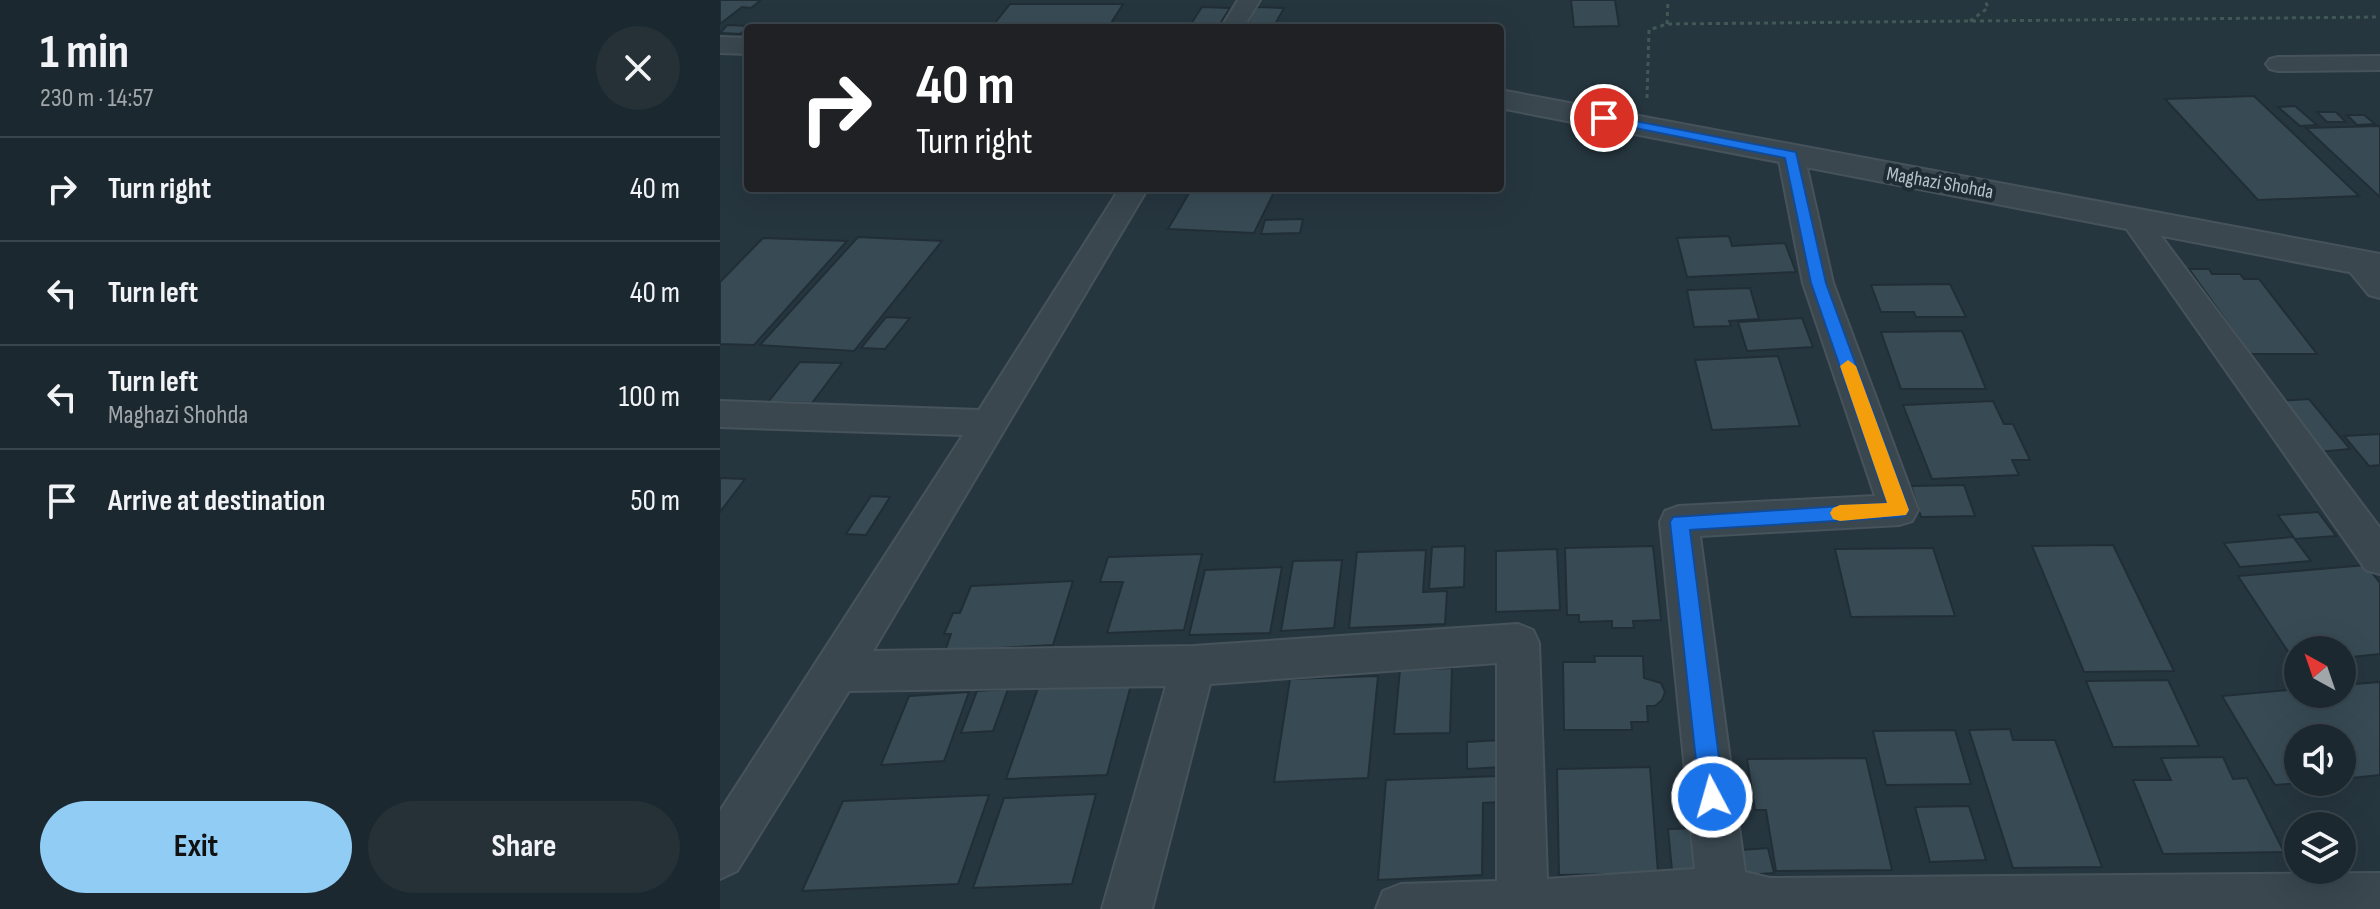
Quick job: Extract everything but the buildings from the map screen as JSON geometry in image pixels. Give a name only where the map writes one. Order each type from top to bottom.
[{"type":"street","points":[[1234,24],[1249,0]]},
{"type":"street","points":[[720,45],[744,46]]},
{"type":"street","points":[[720,57],[744,58]]},
{"type":"street","points":[[2278,64],[2380,63]]},
{"type":"street","name":"Maghazi Shohda","points":[[1504,100],[1647,127],[1793,163]]},
{"type":"street","name":"Maghazi Shohda","points":[[1504,116],[1793,163],[2140,227],[2373,275]]},
{"type":"street","points":[[1754,901],[1679,522],[1899,510],[1818,283],[1793,163]]},
{"type":"street","points":[[720,854],[837,671],[1132,192]]},
{"type":"street","points":[[2140,227],[2380,558]]},
{"type":"street","points":[[720,414],[990,423]]},
{"type":"street","points":[[837,671],[1193,666],[1518,643],[1522,906]]},
{"type":"street","points":[[1127,909],[1193,666]]},
{"type":"street","points":[[1401,909],[1754,901],[2380,898]]},
{"type":"path","points":[[1667,24],[1668,0]]},
{"type":"path","points":[[1969,22],[1988,8],[1985,0]]},
{"type":"path","points":[[1647,127],[1649,30],[1667,24],[2380,17]]},
{"type":"slow traffic","points":[[1840,513],[1899,510],[1848,366]]},
{"type":"route","points":[[1604,118],[1791,155],[1818,283],[1899,510],[1679,522],[1712,797]]}]
